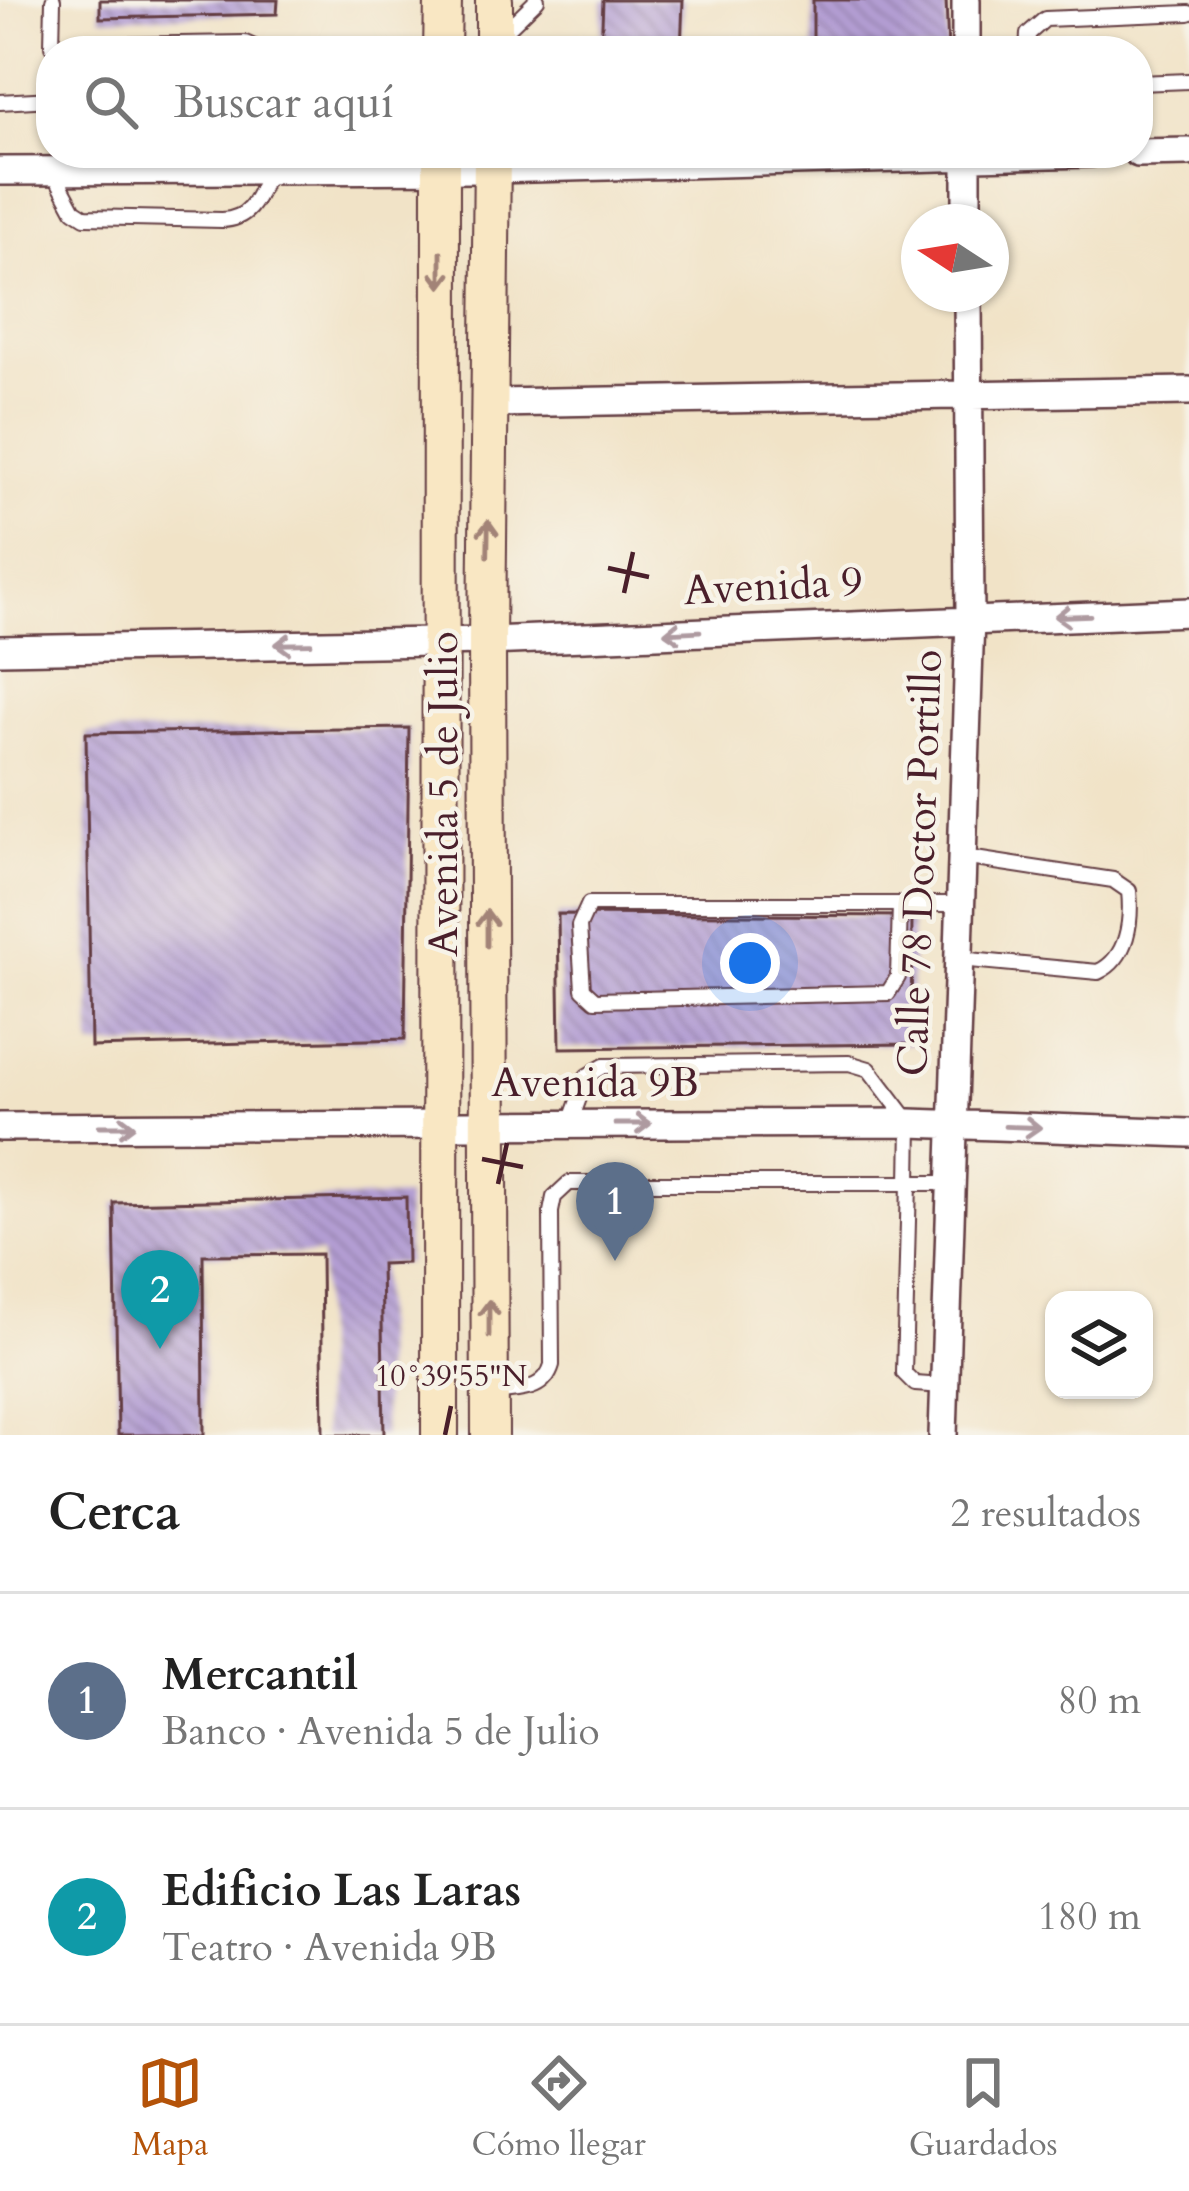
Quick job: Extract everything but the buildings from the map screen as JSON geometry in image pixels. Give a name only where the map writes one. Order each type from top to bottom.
[{"type":"main road","points":[[442,36],[443,0]]},
{"type":"main road","points":[[494,0],[494,36]]},
{"type":"main road","name":"Avenida 5 de Julio","points":[[440,1435],[441,168]]},
{"type":"main road","name":"Avenida 5 de Julio","points":[[490,1435],[487,641],[492,168]]},
{"type":"street","points":[[966,0],[967,36]]},
{"type":"street","points":[[1153,153],[1189,152]]},
{"type":"street","points":[[0,171],[308,168]]},
{"type":"street","points":[[967,168],[968,204]]},
{"type":"street","name":"Calle 78 Doctor Portillo","points":[[943,1435],[970,619],[968,312]]},
{"type":"street","points":[[490,403],[1189,391]]},
{"type":"street","name":"Avenida 9","points":[[0,650],[487,641],[1189,612]]},
{"type":"street","name":"Avenida 9B","points":[[0,1127],[954,1124],[1189,1133]]},
{"type":"lane","points":[[52,0],[52,36]]},
{"type":"lane","points":[[503,36],[537,0]]},
{"type":"lane","points":[[1028,36],[1045,20],[1189,13]]},
{"type":"lane","points":[[1153,82],[1189,81]]},
{"type":"lane","points":[[0,101],[36,100]]},
{"type":"lane","points":[[53,171],[74,210],[85,217],[222,220],[251,210],[270,170]]},
{"type":"lane","points":[[959,959],[1098,972],[1118,957],[1131,912],[1129,891],[1113,880],[962,857]]},
{"type":"lane","points":[[900,904],[898,977],[888,993],[595,1000],[583,989],[579,926],[589,904],[900,904],[960,904]]},
{"type":"lane","points":[[570,1124],[587,1076],[604,1066],[840,1062],[869,1069],[910,1124],[904,1373],[915,1384],[944,1386]]},
{"type":"lane","points":[[490,1394],[539,1386],[549,1376],[550,1212],[554,1197],[569,1183],[953,1183]]},
{"type":"place","name":"Mercantil","points":[[615,1261]]},
{"type":"place","name":"Edificio Las Laras","points":[[160,1349]]}]
